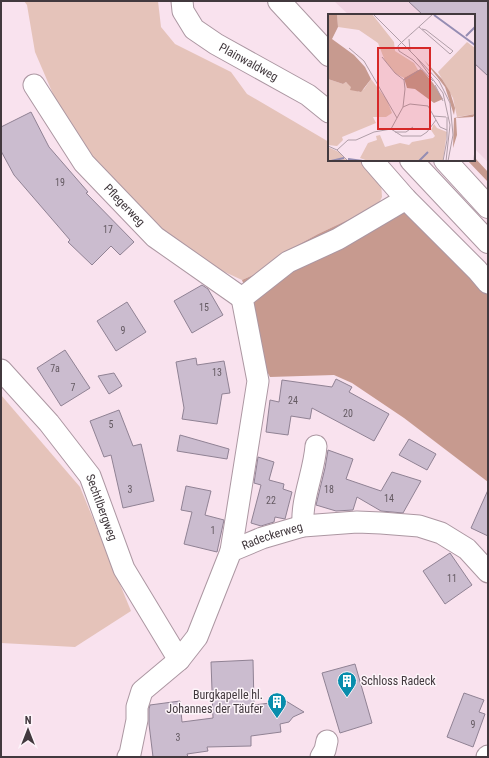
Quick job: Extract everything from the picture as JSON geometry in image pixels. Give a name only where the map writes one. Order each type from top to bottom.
[{"type":"main road","points":[[279,1],[328,54]]},
{"type":"main road","points":[[297,1],[302,25]]},
{"type":"main road","points":[[412,161],[488,242]]},
{"type":"main road","points":[[446,161],[488,207]]},
{"type":"street","name":"Plainwaldweg","points":[[182,1],[183,12],[194,29],[216,44],[308,95],[328,111]]},
{"type":"street","name":"Pflegerweg","points":[[34,84],[84,163],[155,237],[242,298]]},
{"type":"street","points":[[373,161],[406,199],[477,270],[488,283]]},
{"type":"street","points":[[231,550],[258,381],[242,298],[288,262],[338,239],[406,199]]},
{"type":"street","name":"Sechtlbergweg","points":[[1,370],[49,423],[90,476],[124,569],[179,660]]},
{"type":"street","points":[[303,526],[304,508],[315,458],[316,446]]},
{"type":"street","name":"Radeckerweg","points":[[128,757],[130,754],[137,720],[137,707],[142,691],[179,660],[197,637],[231,550],[262,538],[303,526],[357,522],[419,526],[441,533],[467,549],[488,572]]},
{"type":"shaded area","points":[[24,1],[158,1],[161,27],[175,44],[231,72],[247,94],[328,141],[328,161],[362,161],[381,182],[382,197],[378,205],[283,253],[262,271],[242,280],[203,262],[165,239],[106,180],[65,122],[35,52],[27,5]]},
{"type":"shaded area","points":[[334,1],[488,1],[488,162],[475,149],[475,14],[348,14]]},
{"type":"shaded area","points":[[475,158],[488,172],[488,182],[468,161],[475,161]]},
{"type":"shaded area","points":[[413,209],[488,287],[488,482],[404,418],[352,383],[334,375],[270,377],[257,353],[250,301],[242,280],[262,271],[283,253],[356,216]]},
{"type":"shaded area","points":[[1,395],[80,487],[131,611],[75,647],[1,643]]},
{"type":"building","points":[[408,1],[488,1],[488,76],[475,64],[475,14],[422,14]]},
{"type":"building","points":[[31,112],[49,147],[88,192],[86,193],[134,242],[120,255],[111,246],[92,265],[68,242],[70,240],[14,175],[1,151],[1,127]]},
{"type":"building","points":[[202,285],[208,289],[223,315],[192,333],[174,301]]},
{"type":"building","points":[[127,302],[146,332],[116,351],[97,321]]},
{"type":"building","points":[[65,350],[90,388],[61,406],[37,368]]},
{"type":"building","points":[[196,358],[197,365],[224,361],[230,393],[222,394],[217,424],[182,419],[184,408],[176,362]]},
{"type":"building","points":[[114,373],[122,386],[109,394],[98,376]]},
{"type":"building","points":[[336,379],[352,387],[349,392],[389,414],[374,441],[312,408],[310,419],[291,416],[288,435],[266,432],[270,400],[279,402],[282,380],[332,387]]},
{"type":"building","points":[[119,410],[133,446],[141,444],[154,501],[123,508],[111,455],[104,457],[90,421]]},
{"type":"building","points":[[180,435],[229,449],[227,459],[177,451]]},
{"type":"building","points":[[409,439],[436,454],[427,470],[399,455]]},
{"type":"building","points":[[328,450],[353,459],[346,479],[381,491],[392,472],[421,481],[403,513],[381,511],[357,497],[353,510],[336,511],[316,505]]},
{"type":"building","points":[[258,457],[274,462],[269,480],[284,484],[283,489],[292,492],[285,519],[275,517],[274,522],[261,526],[251,523],[261,485],[254,483]]},
{"type":"building","points":[[186,486],[211,491],[205,515],[224,520],[217,552],[184,544],[192,512],[181,510]]},
{"type":"building","points":[[488,490],[488,536],[471,528]]},
{"type":"building","points":[[450,553],[472,585],[445,604],[423,571]]},
{"type":"building","points":[[253,660],[254,705],[286,701],[304,712],[293,717],[289,722],[280,724],[281,732],[251,736],[251,746],[207,747],[208,751],[187,754],[188,757],[153,757],[149,724],[150,705],[180,701],[182,722],[213,718],[211,662]]},
{"type":"building","name":"Schloss Radeck","points":[[355,664],[372,723],[340,733],[322,673]]},
{"type":"building","points":[[464,693],[484,700],[479,712],[485,714],[473,747],[447,737]]},
{"type":"place","name":"Schloss Radeck","points":[[347,698]]},
{"type":"place","name":"Burgkapelle hl. Johannes der Täufer","points":[[277,719]]}]
